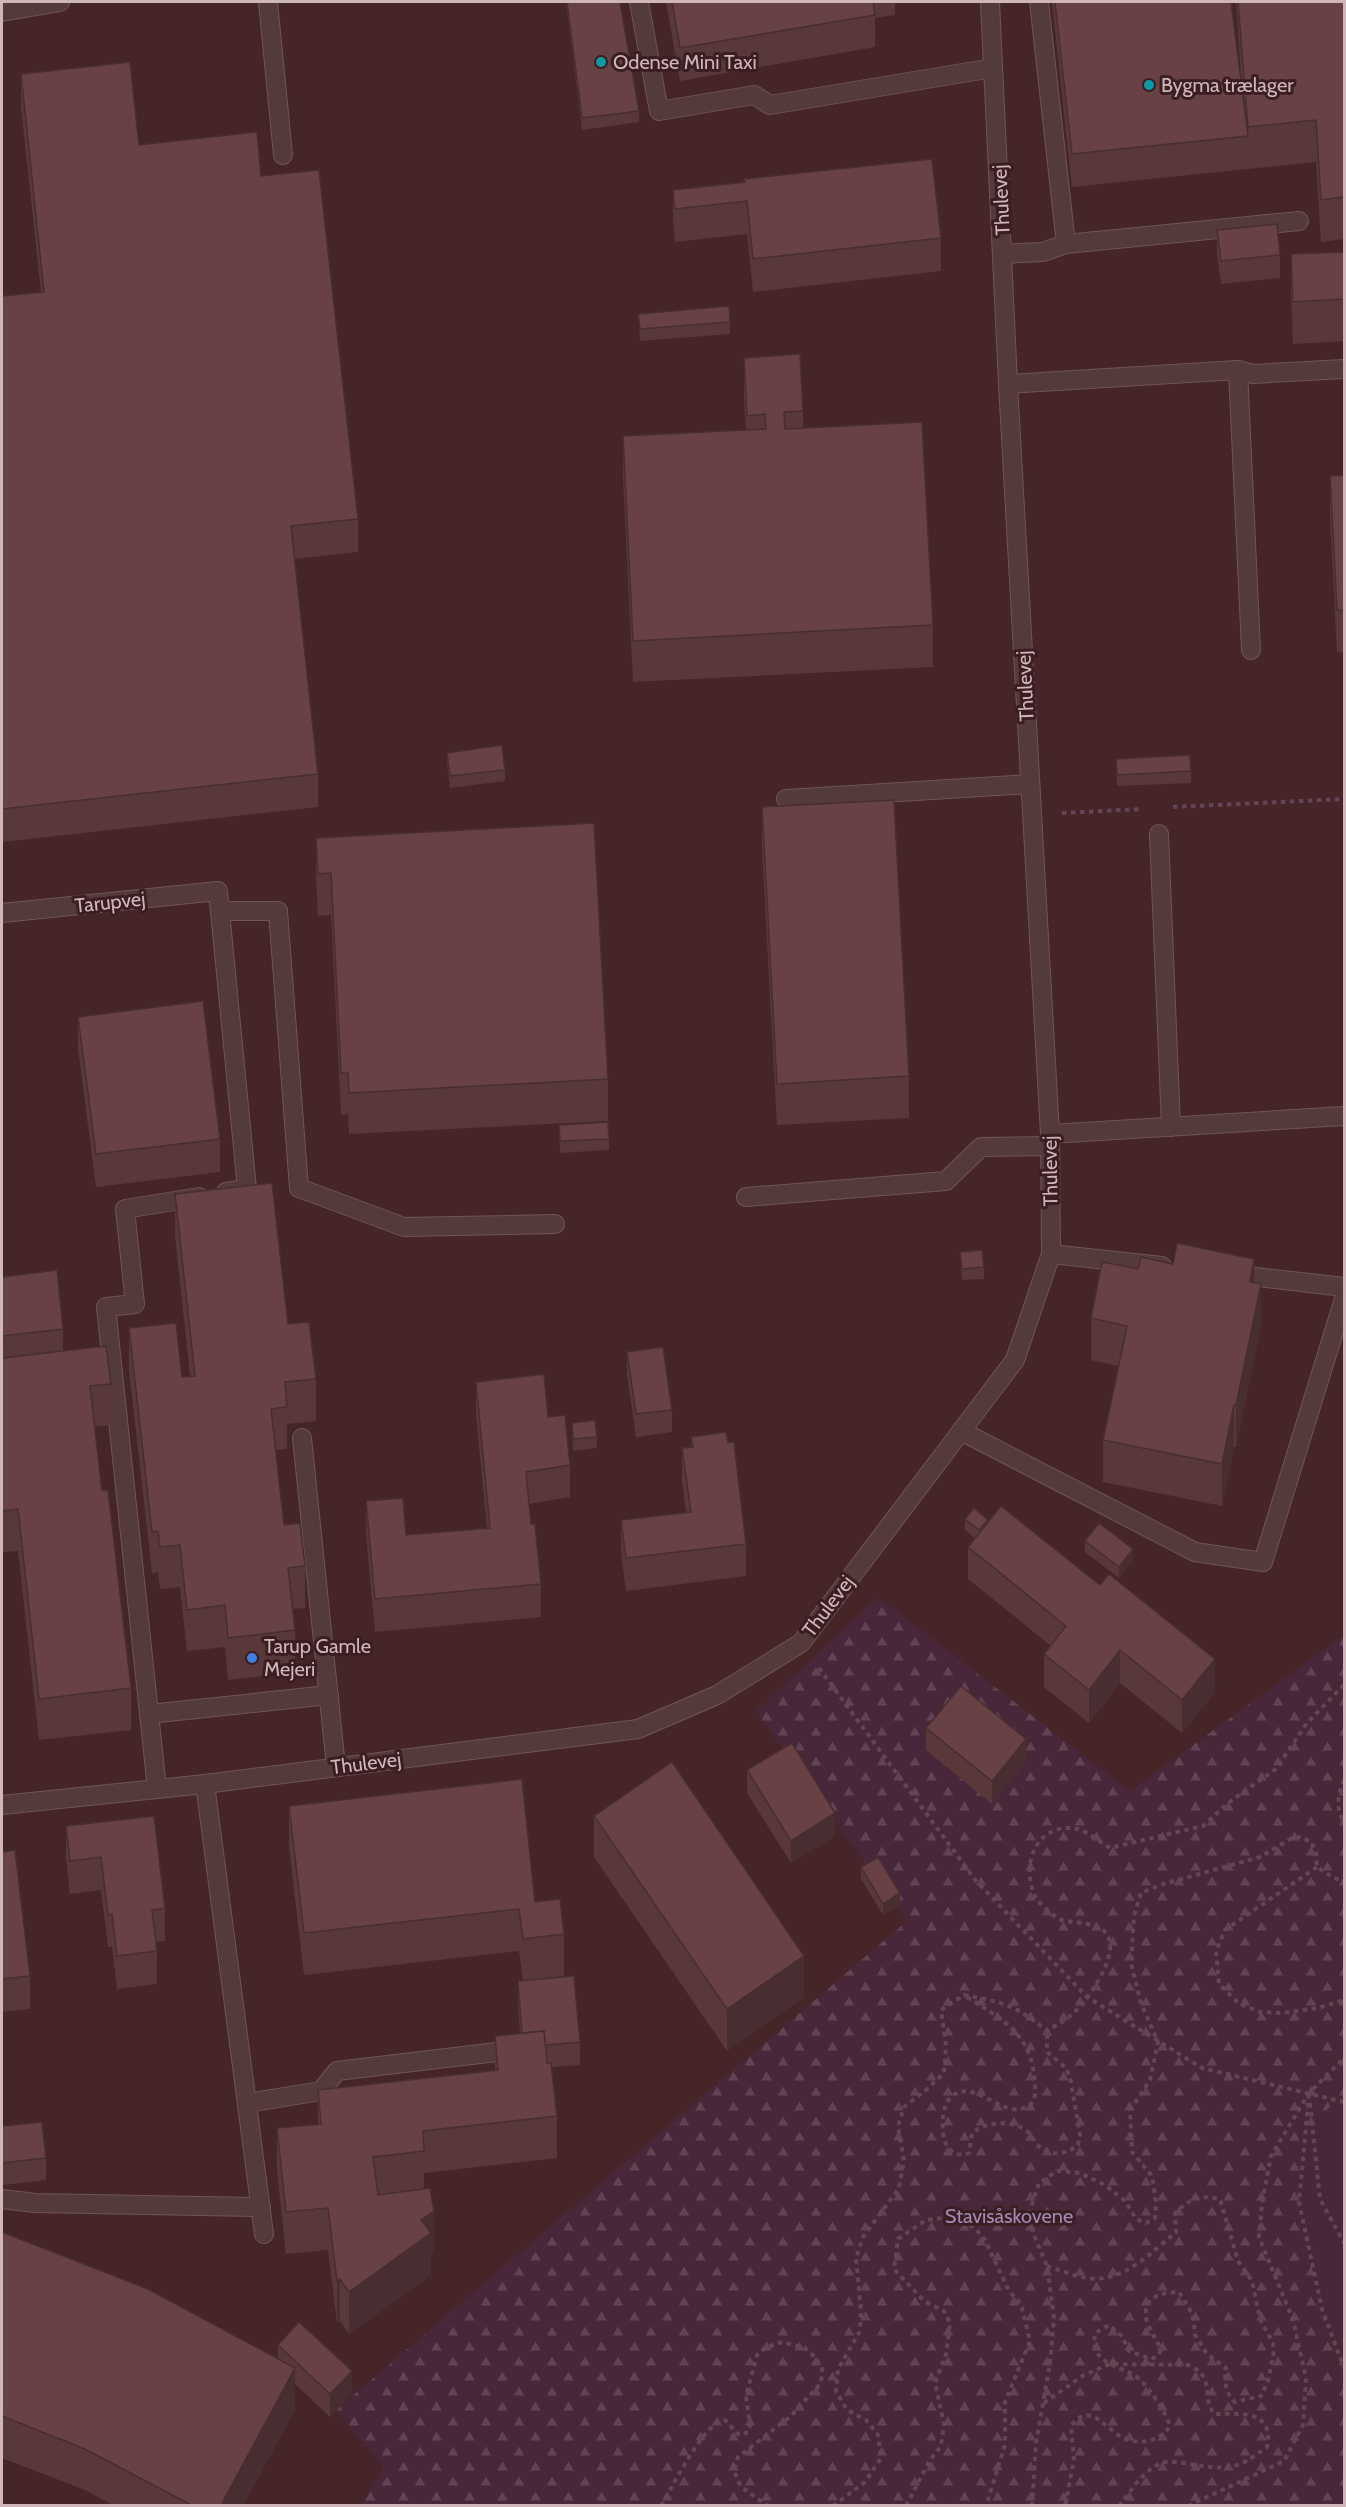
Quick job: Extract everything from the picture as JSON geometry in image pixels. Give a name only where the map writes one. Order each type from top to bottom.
[{"type":"street","points":[[5,8],[60,2]]},
{"type":"street","points":[[268,2],[283,155]]},
{"type":"street","points":[[639,2],[659,111],[754,96],[770,105],[993,68]]},
{"type":"street","name":"Thulevej","points":[[2,1805],[205,1784],[638,1729],[717,1695],[801,1643],[1015,1360],[1051,1254],[1050,1140],[1008,384],[1004,254],[990,2]]},
{"type":"street","points":[[1039,2],[1066,244]]},
{"type":"street","points":[[1004,254],[1043,252],[1066,244],[1299,221]]},
{"type":"street","points":[[1008,384],[1238,370],[1253,374],[1344,369]]},
{"type":"street","points":[[1238,370],[1251,650]]},
{"type":"street","points":[[786,799],[1030,784]]},
{"type":"street","points":[[1160,834],[1171,1127]]},
{"type":"street","name":"Tarupvej","points":[[2,913],[218,891],[220,911]]},
{"type":"street","points":[[157,1789],[106,1307],[135,1304],[125,1209],[247,1189],[220,911],[278,911],[299,1188],[404,1227],[555,1224]]},
{"type":"street","points":[[746,1197],[946,1181],[981,1147],[1171,1127],[1344,1116]]},
{"type":"street","points":[[1051,1254],[1180,1268]]},
{"type":"street","points":[[1215,1272],[1344,1287]]},
{"type":"street","points":[[961,1431],[1195,1552],[1263,1562],[1344,1299]]},
{"type":"street","points":[[302,1438],[336,1767]]},
{"type":"street","points":[[149,1714],[329,1695]]},
{"type":"street","points":[[205,1784],[264,2234]]},
{"type":"street","points":[[247,2103],[321,2091],[336,2071],[505,2051]]},
{"type":"street","points":[[2,2199],[35,2203],[261,2207]]},
{"type":"path","points":[[1167,807],[1344,799]]},
{"type":"path","points":[[1032,814],[1144,808]]},
{"type":"path","points":[[801,1643],[976,1881],[1087,1997],[1202,2068],[1344,2102]]},
{"type":"path","points":[[1047,2031],[1070,2016],[1087,1997],[1101,1975],[1110,1950],[1108,1939],[1100,1927],[1085,1922],[1060,1920],[1035,1897],[1028,1866],[1039,1840],[1048,1831],[1078,1829],[1110,1848],[1203,1826],[1228,1803],[1276,1769],[1307,1723],[1344,1685]]},
{"type":"path","points":[[1344,1780],[1338,1794],[1341,1817],[1344,1822]]},
{"type":"path","points":[[1032,2505],[1036,2444],[1050,2363],[1054,2318],[1047,2266],[1033,2233],[1030,2210],[1039,2183],[1057,2171],[1080,2173],[1105,2185],[1125,2201],[1136,2219],[1146,2223],[1155,2217],[1156,2203],[1152,2176],[1132,2152],[1130,2110],[1150,2080],[1158,2042],[1141,2003],[1131,1964],[1134,1916],[1142,1893],[1160,1885],[1260,1857],[1292,1838],[1301,1837],[1311,1842],[1316,1852],[1317,1867]]},
{"type":"path","points":[[1317,1867],[1334,1878],[1344,1881]]},
{"type":"path","points":[[1317,1867],[1225,1930],[1216,1951],[1219,1984],[1238,2003],[1260,2012],[1291,2012],[1318,2008],[1344,2000]]},
{"type":"path","points":[[833,2505],[865,2482],[881,2458],[878,2435],[866,2420],[847,2410],[836,2391],[838,2369],[860,2331],[861,2311],[856,2258],[863,2237],[899,2188],[904,2161],[898,2126],[904,2107],[944,2073],[946,2046],[941,2010],[964,1995],[1002,2002],[1025,2012],[1047,2031],[1047,2052],[1065,2067],[1070,2077],[1080,2136],[1078,2145],[1069,2152],[1052,2154],[1040,2147],[1028,2131],[1011,2124],[980,2127],[972,2133],[969,2153],[958,2154],[944,2143],[942,2122],[947,2101],[957,2092],[973,2092],[1013,2110],[1023,2109],[1031,2104],[1036,2095],[1034,2064],[1015,2032],[1009,2024],[964,1995]]},
{"type":"path","points":[[1188,2505],[1284,2461],[1303,2425],[1306,2378],[1295,2331],[1259,2237],[1262,2203],[1271,2156],[1309,2093],[1344,2058]]},
{"type":"path","points":[[1309,2093],[1320,2199],[1344,2243]]},
{"type":"path","points":[[1309,2093],[1299,2202],[1322,2309],[1344,2368]]},
{"type":"path","points":[[1047,2266],[1089,2278],[1111,2277],[1149,2256],[1176,2232],[1175,2213],[1188,2202],[1201,2196],[1220,2199],[1238,2261],[1251,2281],[1260,2319],[1273,2343],[1274,2351],[1268,2381],[1261,2396],[1235,2402],[1230,2397],[1224,2382],[1226,2368],[1207,2354],[1195,2335],[1193,2315],[1179,2292],[1161,2292],[1151,2299],[1147,2309],[1146,2319],[1161,2349],[1158,2356],[1151,2359],[1129,2351],[1122,2336],[1109,2325],[1095,2333],[1093,2344],[1099,2356],[1139,2379],[1167,2415],[1170,2426],[1165,2434],[1150,2442],[1123,2438],[1095,2417],[1087,2415],[1077,2418],[1071,2426],[1074,2460],[1065,2505]]},
{"type":"path","points":[[906,2505],[930,2460],[941,2445],[944,2424],[935,2383],[946,2354],[950,2323],[944,2311],[924,2301],[894,2269],[898,2239],[926,2220],[959,2216],[983,2236],[1009,2292],[1021,2304],[1030,2341],[1005,2402],[1005,2445],[986,2505]]},
{"type":"path","points":[[662,2505],[693,2450],[717,2422],[725,2421],[738,2434],[742,2435],[749,2431],[746,2396],[757,2355],[765,2348],[782,2342],[805,2348],[815,2357],[822,2368],[821,2383],[791,2416],[738,2457],[734,2471],[741,2487],[768,2505]]},
{"type":"path","points":[[1044,2403],[1084,2375],[1110,2364],[1188,2365],[1199,2370],[1206,2379],[1209,2407],[1214,2414],[1254,2416],[1266,2423],[1269,2434],[1267,2447],[1247,2462],[1222,2469],[1180,2462],[1163,2462],[1148,2471],[1119,2505]]},
{"type":"green space","name":"Stavisåskovene","points":[[878,1597],[1130,1791],[1344,1635],[1344,2103],[1335,2100],[1304,2139],[1299,2213],[1322,2309],[1344,2368],[1344,2505],[361,2505],[384,2468],[336,2410],[907,1921],[756,1711]]},
{"type":"green space","points":[[1335,2100],[1344,2103],[1344,2368],[1322,2309],[1299,2213],[1304,2139]]},
{"type":"building","name":"Odense Mini Taxi","points":[[567,2],[620,2],[639,111],[582,118]]},
{"type":"building","points":[[672,2],[873,2],[875,15],[680,48]]},
{"type":"building","name":"Bygma trælager","points":[[1055,2],[1231,2],[1248,136],[1072,154]]},
{"type":"building","points":[[1238,2],[1344,2],[1344,197],[1321,200],[1316,120],[1248,127]]},
{"type":"building","points":[[130,62],[139,145],[257,132],[261,176],[319,170],[358,519],[291,526],[318,774],[2,809],[2,296],[44,292],[21,74]]},
{"type":"building","points":[[932,159],[941,238],[753,259],[747,201],[675,209],[673,190],[745,182],[744,179]]},
{"type":"building","points":[[1277,224],[1280,255],[1221,261],[1217,230]]},
{"type":"building","points":[[1344,252],[1344,299],[1293,302],[1291,254]]},
{"type":"building","points":[[729,306],[730,322],[640,329],[638,314]]},
{"type":"building","points":[[800,354],[803,411],[784,412],[785,429],[922,422],[933,625],[633,641],[623,436],[766,429],[765,414],[747,416],[744,358]]},
{"type":"building","points":[[1344,475],[1344,610],[1337,610],[1330,476]]},
{"type":"building","points":[[502,745],[505,770],[450,776],[447,753]]},
{"type":"building","points":[[1190,755],[1191,771],[1117,775],[1116,759]]},
{"type":"building","points":[[894,800],[909,1076],[777,1084],[762,807]]},
{"type":"building","points":[[594,823],[608,1079],[349,1093],[348,1073],[341,1073],[331,873],[318,874],[316,838]]},
{"type":"building","points":[[203,1001],[220,1139],[96,1154],[78,1017]]},
{"type":"building","points":[[608,1122],[609,1139],[560,1141],[559,1125]]},
{"type":"building","points":[[272,1183],[288,1324],[309,1322],[316,1379],[285,1382],[287,1407],[271,1409],[284,1525],[300,1523],[305,1566],[288,1568],[295,1630],[228,1638],[225,1605],[187,1610],[180,1545],[160,1547],[158,1531],[152,1532],[129,1328],[176,1323],[182,1377],[195,1376],[175,1194]]},
{"type":"building","points":[[1177,1243],[1254,1259],[1250,1282],[1261,1284],[1222,1464],[1103,1440],[1127,1326],[1091,1318],[1102,1262],[1138,1269],[1141,1257],[1173,1264]]},
{"type":"building","points":[[982,1250],[984,1267],[962,1269],[960,1252]]},
{"type":"building","points":[[57,1270],[63,1329],[2,1336],[2,1277]]},
{"type":"building","points":[[106,1346],[111,1384],[90,1386],[102,1491],[108,1490],[131,1688],[39,1699],[18,1509],[2,1511],[2,1358]]},
{"type":"building","points":[[663,1347],[672,1410],[636,1414],[627,1352]]},
{"type":"building","points":[[544,1374],[548,1417],[565,1415],[570,1465],[526,1472],[531,1524],[535,1524],[541,1584],[375,1599],[366,1501],[403,1498],[406,1535],[490,1528],[476,1382]]},
{"type":"building","points":[[595,1420],[597,1437],[573,1439],[572,1423]]},
{"type":"building","points":[[726,1432],[728,1443],[734,1442],[746,1544],[626,1558],[621,1520],[691,1512],[682,1448],[693,1447],[691,1437]]},
{"type":"building","points":[[1001,1506],[1100,1585],[1109,1574],[1215,1659],[1182,1700],[1120,1650],[1089,1690],[1044,1654],[1066,1626],[968,1547]]},
{"type":"building","points":[[974,1508],[988,1520],[979,1530],[965,1519]]},
{"type":"building","points":[[1099,1523],[1133,1549],[1119,1567],[1085,1541]]},
{"type":"building","points":[[961,1686],[1026,1739],[992,1781],[926,1728]]},
{"type":"building","points":[[792,1743],[835,1813],[791,1841],[747,1770]]},
{"type":"building","points":[[672,1762],[804,1956],[727,2009],[594,1816]]},
{"type":"building","points":[[522,1779],[535,1902],[560,1899],[564,1934],[523,1939],[519,1909],[304,1933],[289,1806]]},
{"type":"building","points":[[154,1816],[165,1908],[152,1910],[157,1951],[117,1956],[112,1914],[108,1915],[101,1857],[70,1861],[66,1826]]},
{"type":"building","points":[[15,1850],[30,1976],[2,1979],[2,1852]]},
{"type":"building","points":[[878,1857],[900,1893],[883,1904],[861,1867]]},
{"type":"building","points":[[574,1976],[580,2042],[545,2045],[544,2031],[522,2033],[518,1981]]},
{"type":"building","points":[[544,2031],[547,2063],[551,2063],[557,2116],[423,2131],[424,2151],[373,2157],[378,2195],[430,2188],[434,2211],[421,2220],[431,2233],[349,2292],[340,2279],[337,2281],[328,2208],[286,2212],[277,2128],[321,2124],[318,2090],[498,2070],[495,2036]]},
{"type":"building","points":[[42,2122],[46,2158],[2,2163],[2,2126]]},
{"type":"building","points":[[2,2232],[148,2289],[295,2368],[221,2505],[191,2505],[85,2449],[2,2416]]},
{"type":"building","points":[[299,2322],[352,2371],[330,2394],[278,2345]]},
{"type":"place","name":"Odense Mini Taxi","points":[[601,62]]},
{"type":"place","name":"Bygma trælager","points":[[1149,85]]},
{"type":"place","name":"Tarup Gamle Mejeri","points":[[252,1658]]}]
